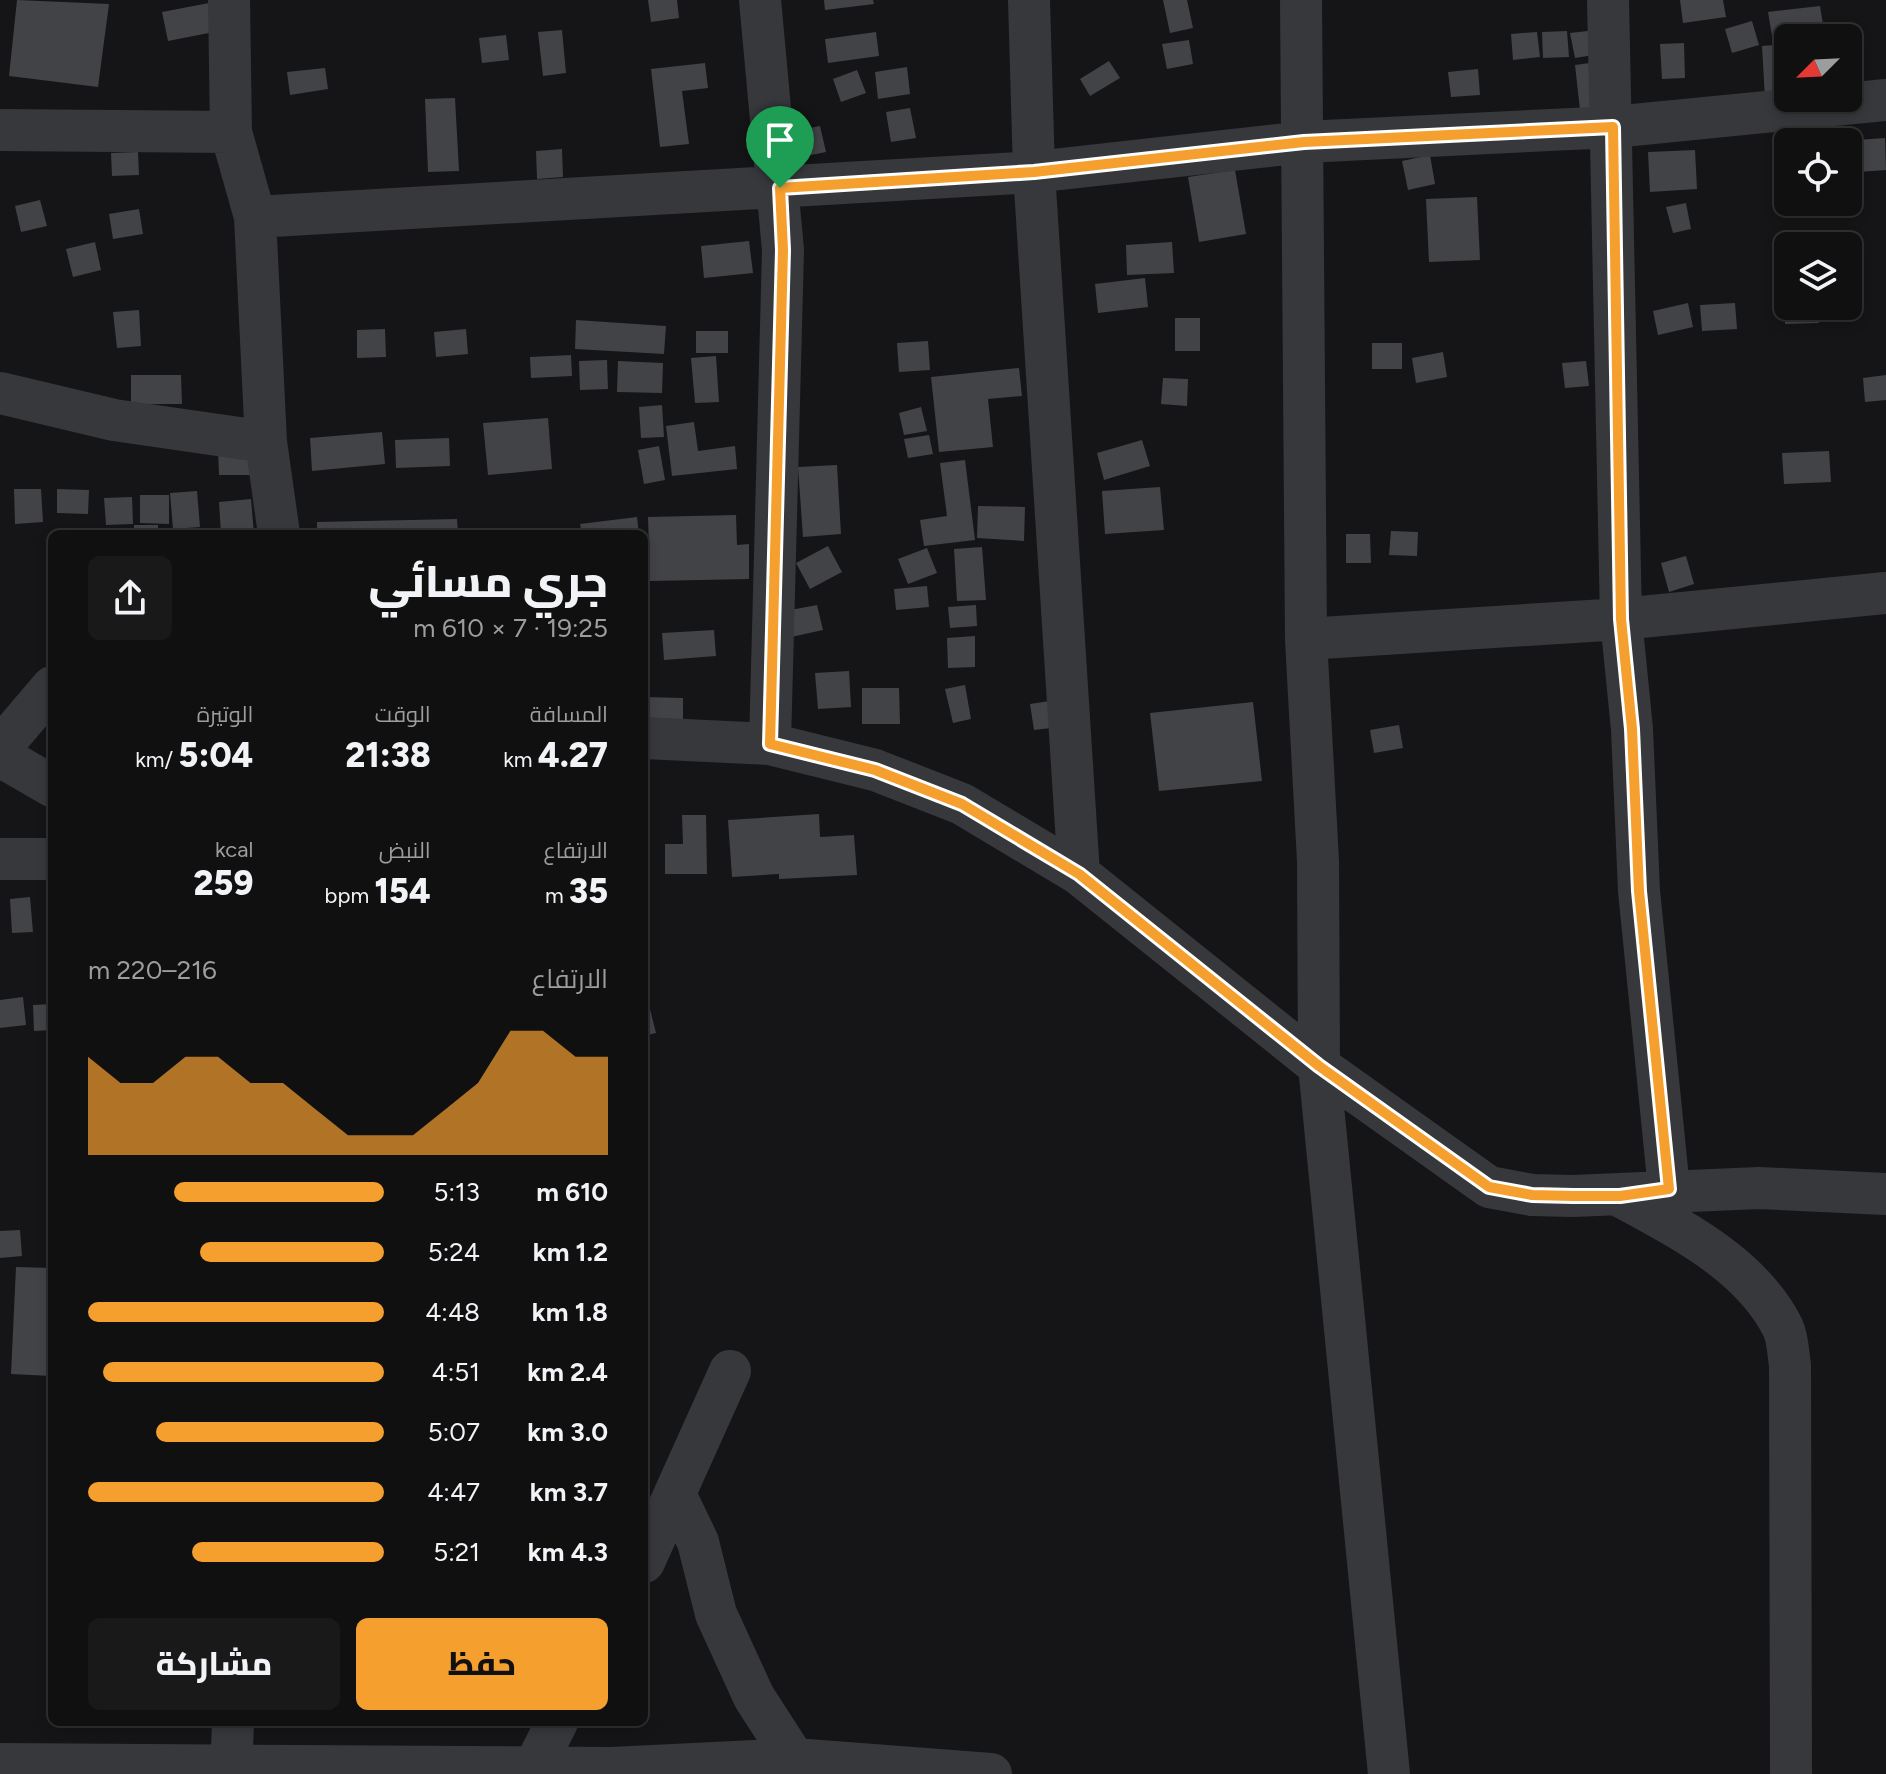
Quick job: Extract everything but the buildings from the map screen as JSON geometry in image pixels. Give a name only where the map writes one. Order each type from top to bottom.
[{"type":"street","points":[[229,0],[231,132],[255,217],[266,442],[278,530]]},
{"type":"street","points":[[760,0],[780,188],[783,266],[770,744]]},
{"type":"street","points":[[1029,0],[1034,172],[1079,874]]},
{"type":"street","points":[[1301,0],[1306,639],[1318,861],[1319,1066],[1389,1774]]},
{"type":"street","points":[[1608,0],[1621,619],[1632,729],[1639,891],[1669,1189]]},
{"type":"street","points":[[255,217],[1034,172],[1304,142],[1613,127],[1886,100]]},
{"type":"street","points":[[0,130],[231,132]]},
{"type":"street","points":[[0,393],[114,420],[266,442]]},
{"type":"street","points":[[1306,639],[1621,619],[1886,593]]},
{"type":"street","points":[[0,748],[48,692]]},
{"type":"street","points":[[648,738],[770,744],[875,770],[962,804],[1079,874],[1319,1066],[1489,1187],[1532,1195],[1620,1196],[1669,1189],[1759,1188],[1886,1194]]},
{"type":"street","points":[[0,756],[48,784]]},
{"type":"street","points":[[0,859],[48,859]]},
{"type":"street","points":[[1620,1196],[1695,1237],[1762,1294],[1784,1331],[1790,1365],[1791,1774]]},
{"type":"street","points":[[648,1554],[730,1371]]},
{"type":"street","points":[[676,1496],[698,1542],[716,1614],[754,1697],[794,1759]]},
{"type":"street","points":[[231,1769],[233,1726]]},
{"type":"street","points":[[531,1771],[555,1726]]},
{"type":"street","points":[[0,1764],[531,1771],[794,1759],[991,1774]]},
{"type":"route","points":[[1613,127],[1621,619],[1632,729],[1639,891],[1669,1189],[1620,1196],[1573,1196],[1532,1195],[1489,1187],[1319,1066],[1079,874],[962,804],[875,770],[770,744],[779,497],[783,250],[780,188],[1034,172],[1304,142],[1613,127]]}]
